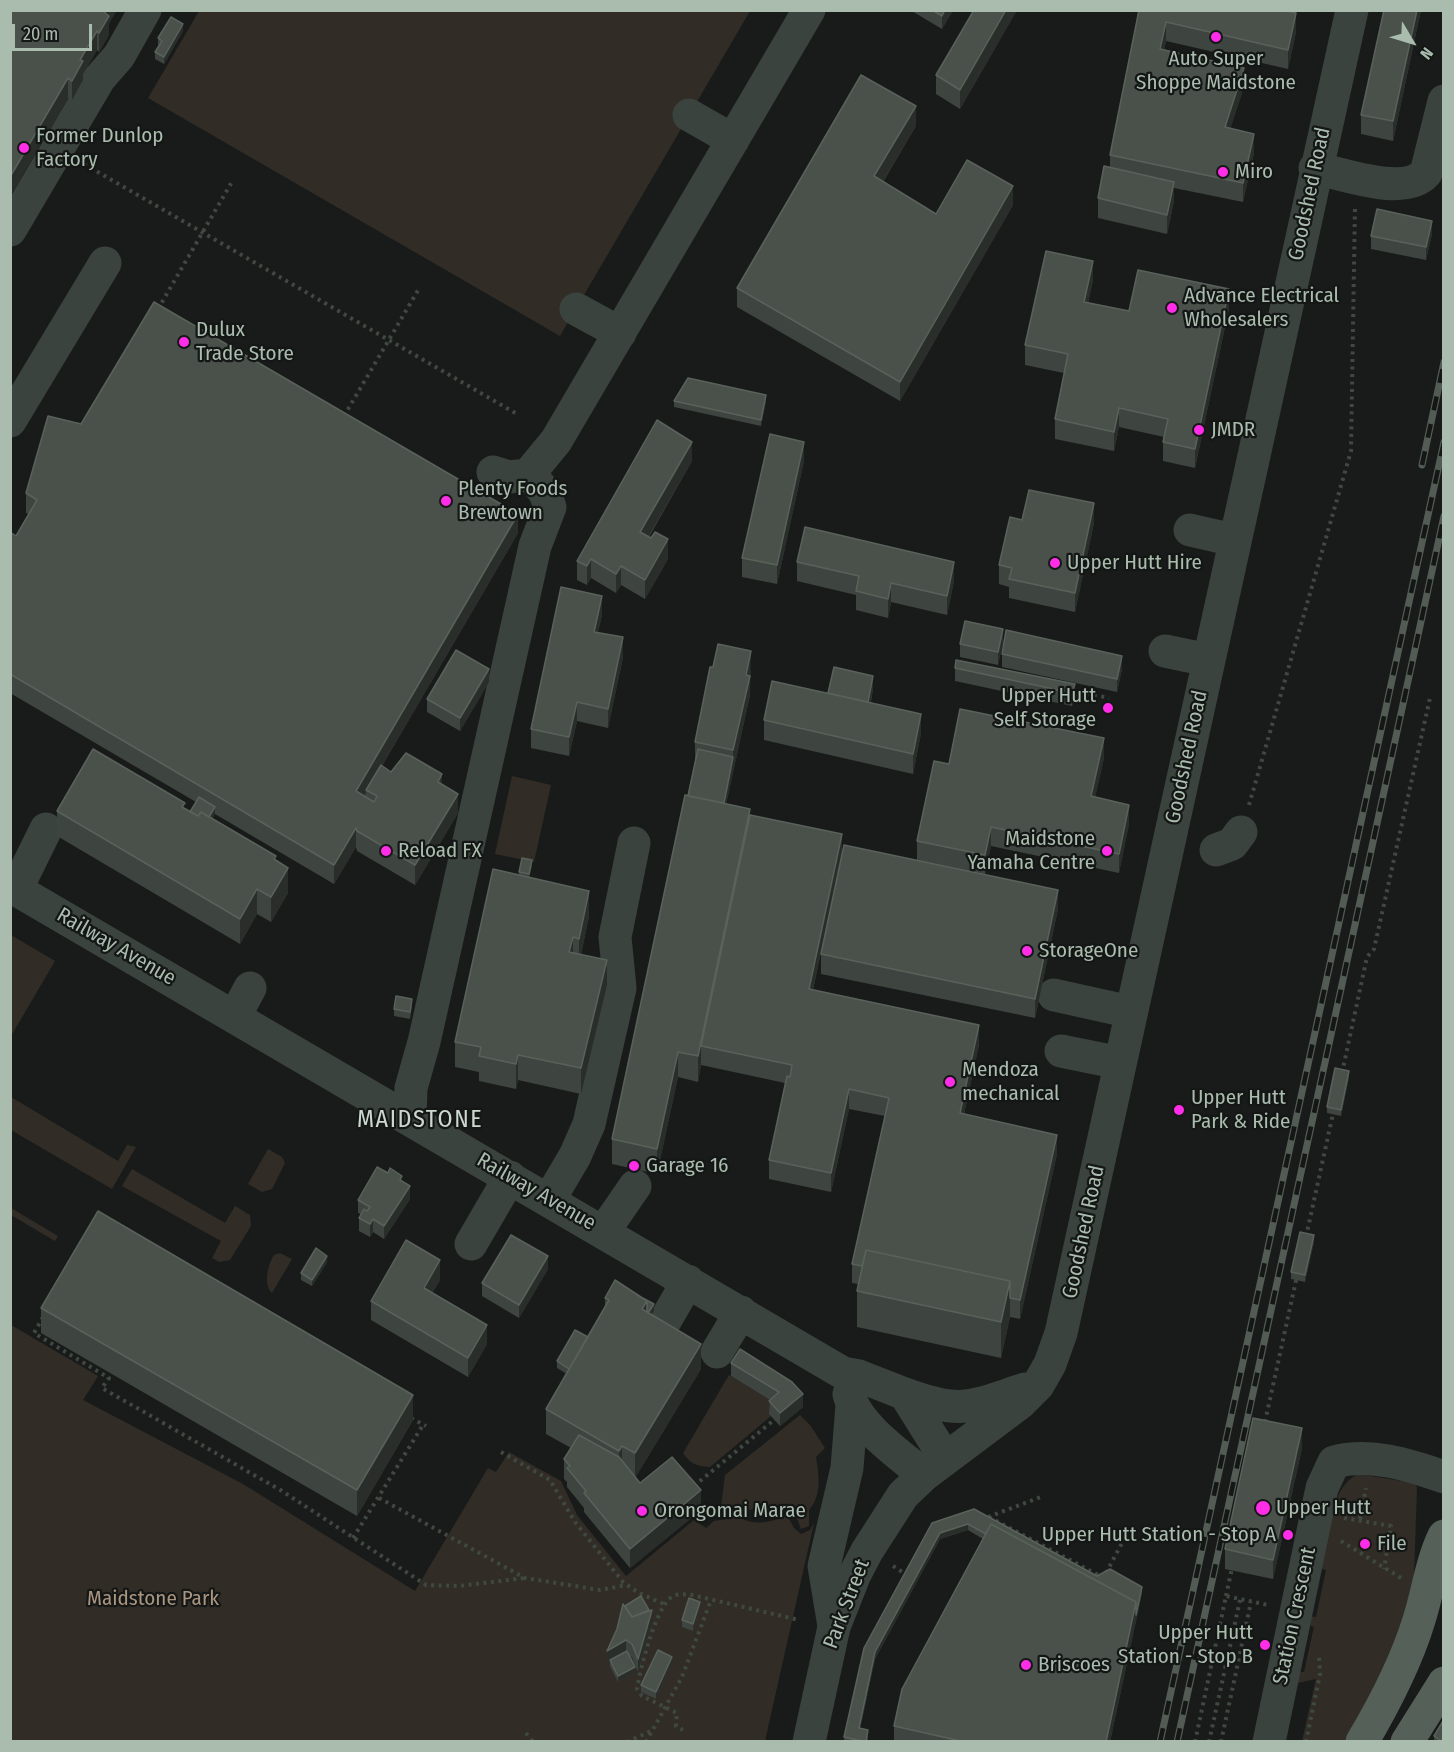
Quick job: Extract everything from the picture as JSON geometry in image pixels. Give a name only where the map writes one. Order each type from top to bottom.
[{"type":"main road","points":[[1362,1742],[1402,1668],[1422,1611],[1435,1554],[1443,1536]]},
{"type":"main road","points":[[1402,1741],[1443,1683]]},
{"type":"street","points":[[10,230],[99,79],[118,56],[145,10]]},
{"type":"street","points":[[493,472],[509,477],[530,472],[556,441],[809,10]]},
{"type":"street","name":"Goodshed Road","points":[[935,1466],[1020,1404],[1038,1384],[1050,1364],[1064,1324],[1315,168],[1352,10]]},
{"type":"street","points":[[1315,168],[1402,185],[1422,178],[1426,173],[1443,101]]},
{"type":"street","points":[[689,116],[733,140]]},
{"type":"street","points":[[10,422],[105,263]]},
{"type":"street","points":[[576,309],[620,333]]},
{"type":"street","points":[[410,1118],[411,1088],[424,1042],[535,546],[550,507],[545,493],[530,472]]},
{"type":"street","points":[[1190,530],[1234,540]]},
{"type":"street","points":[[1164,651],[1208,660]]},
{"type":"street","points":[[13,888],[46,829]]},
{"type":"street","points":[[549,1200],[575,1156],[589,1124],[620,987],[615,937],[634,843]]},
{"type":"street","name":"Railway Avenue","points":[[13,888],[843,1373],[860,1376],[936,1405],[970,1407],[1038,1384]]},
{"type":"street","points":[[235,1016],[250,988]]},
{"type":"street","points":[[1054,995],[1131,1012]]},
{"type":"street","points":[[1061,1051],[1120,1063]]},
{"type":"street","points":[[471,1244],[510,1177]]},
{"type":"street","points":[[604,1232],[635,1186]]},
{"type":"street","points":[[665,1321],[688,1281]]},
{"type":"street","points":[[717,1352],[741,1312]]},
{"type":"street","points":[[834,1627],[824,1566],[847,1468],[852,1405],[843,1373]]},
{"type":"street","points":[[905,1394],[935,1466]]},
{"type":"street","points":[[852,1405],[880,1438],[935,1466]]},
{"type":"street","name":"Station Crescent","points":[[1269,1742],[1322,1488],[1334,1462],[1356,1458],[1409,1465],[1443,1477]]},
{"type":"street","name":"Park Street","points":[[809,1742],[834,1627],[855,1574],[903,1495],[935,1466]]},
{"type":"path","points":[[78,160],[517,414]]},
{"type":"path","points":[[1228,841],[1351,451],[1354,210],[1361,177]]},
{"type":"path","points":[[156,312],[233,180]]},
{"type":"path","points":[[341,421],[420,287]]},
{"type":"path","points":[[1066,688],[1109,698]]},
{"type":"path","points":[[1339,1085],[1367,957],[1374,949],[1430,698]]},
{"type":"path","points":[[1303,1248],[1336,1097]]},
{"type":"path","points":[[1262,1434],[1298,1271]]},
{"type":"path","points":[[46,1312],[34,1333],[109,1378],[102,1388],[282,1491],[426,1585],[459,1586],[525,1578],[600,1590],[627,1585]]},
{"type":"path","points":[[353,1538],[425,1426],[403,1413]]},
{"type":"path","points":[[693,1487],[774,1420]]},
{"type":"path","points":[[1265,1422],[1274,1424]]},
{"type":"path","points":[[501,1452],[550,1480],[575,1522],[627,1585],[666,1605]]},
{"type":"path","points":[[1360,1520],[1366,1485]]},
{"type":"path","points":[[981,1520],[1041,1497]]},
{"type":"path","points":[[379,1498],[525,1578]]},
{"type":"path","points":[[989,1516],[1111,1582]]},
{"type":"path","points":[[1342,1518],[1391,1526],[1384,1569]]},
{"type":"path","points":[[1338,1534],[1341,1542],[1403,1579]]},
{"type":"path","points":[[1103,1578],[1122,1543]]},
{"type":"path","points":[[1195,1742],[1234,1562]]},
{"type":"path","points":[[683,1730],[676,1726],[677,1713],[639,1694],[637,1689],[655,1628],[666,1605],[678,1595],[800,1620]]},
{"type":"path","points":[[1226,1596],[1235,1598]]},
{"type":"path","points":[[646,1742],[692,1654],[711,1600]]},
{"type":"path","points":[[1209,1742],[1240,1600]]},
{"type":"path","points":[[1221,1742],[1251,1602]]},
{"type":"path","points":[[1221,1659],[1227,1662]]},
{"type":"path","points":[[627,1742],[653,1730]]},
{"type":"path","points":[[526,1733],[533,1742]]},
{"type":"green space","points":[[199,11],[750,11],[560,336],[148,98]]},
{"type":"green space","points":[[512,776],[551,785],[534,862],[495,854]]},
{"type":"green space","points":[[11,935],[55,961],[11,1036]]},
{"type":"green space","points":[[11,1097],[118,1161],[127,1145],[136,1147],[112,1189],[11,1130]]},
{"type":"green space","points":[[268,1149],[282,1157],[285,1163],[272,1189],[262,1192],[248,1184]]},
{"type":"green space","points":[[132,1169],[225,1223],[235,1206],[250,1215],[251,1226],[230,1260],[219,1262],[212,1258],[221,1241],[122,1186]]},
{"type":"green space","points":[[11,1208],[58,1236],[55,1241],[11,1215]]},
{"type":"green space","points":[[280,1253],[292,1259],[272,1293],[267,1280],[268,1269],[274,1255]]},
{"type":"green space","name":"Maidstone Park","points":[[11,1325],[98,1376],[83,1400],[243,1484],[415,1591],[488,1468],[496,1472],[509,1452],[561,1481],[577,1515],[626,1576],[694,1520],[706,1528],[714,1521],[739,1517],[751,1522],[763,1522],[787,1515],[794,1528],[801,1534],[810,1530],[814,1523],[765,1741],[11,1742]]},
{"type":"green space","points":[[729,1375],[779,1405],[770,1414],[771,1416],[710,1467],[697,1465],[683,1453]]},
{"type":"green space","points":[[800,1415],[810,1425],[825,1448],[816,1457],[818,1492],[809,1510],[809,1526],[801,1529],[794,1511],[787,1508],[777,1515],[754,1509],[720,1514],[725,1475]]},
{"type":"green space","points":[[1358,1474],[1414,1483],[1417,1487],[1414,1577],[1395,1646],[1346,1741],[1302,1741],[1316,1679],[1293,1684],[1296,1672],[1304,1672],[1314,1627],[1307,1624],[1309,1616],[1316,1617],[1326,1570],[1319,1568],[1335,1502],[1341,1490]]},
{"type":"building","name":"Former Dunlop Factory","points":[[10,10],[106,10],[105,13],[109,16],[80,60],[83,61],[72,81],[68,78],[10,177]]},
{"type":"building","points":[[932,10],[945,10],[942,16]]},
{"type":"building","points":[[974,10],[1006,10],[960,90],[936,75]]},
{"type":"building","points":[[1139,10],[1283,10],[1296,13],[1288,50],[1166,22],[1160,49],[1244,68],[1225,127],[1254,134],[1243,183],[1110,155]]},
{"type":"building","points":[[1384,10],[1417,10],[1393,121],[1361,115]]},
{"type":"building","points":[[171,17],[183,24],[164,57],[155,52],[162,41],[158,38]]},
{"type":"building","points":[[861,75],[916,106],[874,176],[936,214],[967,160],[1013,186],[900,382],[737,288]]},
{"type":"building","points":[[1104,166],[1174,182],[1167,215],[1098,198]]},
{"type":"building","points":[[1377,209],[1432,221],[1426,247],[1371,236]]},
{"type":"building","points":[[1046,251],[1093,261],[1084,302],[1129,311],[1138,270],[1229,289],[1195,449],[1163,442],[1168,419],[1119,408],[1114,432],[1055,419],[1068,354],[1025,345]]},
{"type":"building","points":[[154,302],[518,514],[356,791],[374,802],[377,796],[366,790],[381,765],[391,772],[406,753],[442,774],[438,782],[458,794],[415,865],[357,831],[356,828],[334,865],[10,674],[10,532],[16,536],[37,500],[26,493],[48,416],[81,424]]},
{"type":"building","points":[[688,378],[766,395],[761,420],[674,401]]},
{"type":"building","points":[[657,420],[692,442],[640,532],[651,538],[655,532],[668,539],[645,580],[621,566],[616,574],[591,559],[587,566],[577,561]]},
{"type":"building","points":[[770,434],[804,442],[777,565],[742,558]]},
{"type":"building","points":[[1029,490],[1094,503],[1075,593],[1009,579],[1012,568],[999,565],[1010,517],[1022,520]]},
{"type":"building","points":[[805,527],[954,562],[947,596],[891,583],[888,599],[856,591],[859,576],[797,562]]},
{"type":"building","points":[[561,587],[602,596],[594,632],[623,637],[608,709],[577,702],[569,737],[531,729]]},
{"type":"building","points":[[965,621],[1003,629],[998,652],[960,644]]},
{"type":"building","points":[[1006,630],[1122,656],[1117,679],[1002,654]]},
{"type":"building","points":[[718,644],[751,651],[746,675],[750,676],[733,750],[695,742],[710,667],[713,667]]},
{"type":"building","points":[[456,650],[489,669],[460,718],[427,699]]},
{"type":"building","points":[[956,660],[1075,684],[1072,693],[955,668]]},
{"type":"building","points":[[834,667],[873,676],[868,702],[828,693]]},
{"type":"building","points":[[772,681],[921,714],[913,754],[764,720]]},
{"type":"building","points":[[960,709],[1104,738],[1091,796],[1129,805],[1119,854],[991,827],[985,855],[917,841],[934,761],[949,764]]},
{"type":"building","points":[[93,749],[185,803],[182,807],[198,816],[201,812],[276,856],[274,859],[288,868],[271,897],[257,889],[240,919],[57,811]]},
{"type":"building","points":[[698,749],[733,757],[724,803],[688,796]]},
{"type":"building","points":[[685,795],[750,809],[698,1056],[678,1052],[657,1149],[612,1139]]},
{"type":"building","points":[[199,797],[215,807],[209,817],[201,812],[198,816],[190,812]]},
{"type":"building","points":[[750,815],[842,834],[809,989],[979,1025],[960,1113],[1057,1135],[1020,1300],[1010,1298],[1010,1281],[866,1250],[862,1266],[852,1264],[889,1098],[849,1089],[831,1173],[769,1160],[787,1076],[790,1077],[792,1065],[701,1046]]},
{"type":"building","points":[[844,845],[1058,890],[1035,999],[821,954]]},
{"type":"building","points":[[522,858],[532,860],[529,874],[519,872]]},
{"type":"building","points":[[493,869],[589,891],[579,939],[573,937],[569,952],[607,960],[581,1068],[518,1055],[516,1064],[479,1056],[481,1047],[455,1042]]},
{"type":"building","points":[[396,996],[412,999],[410,1012],[394,1009]]},
{"type":"building","points":[[1335,1068],[1349,1071],[1341,1110],[1327,1107]]},
{"type":"building","points":[[377,1167],[388,1173],[390,1168],[402,1176],[400,1180],[410,1186],[384,1226],[373,1219],[370,1224],[359,1218],[364,1209],[367,1211],[370,1207],[358,1200]]},
{"type":"building","points":[[98,1211],[413,1395],[357,1490],[41,1308]]},
{"type":"building","points":[[1300,1232],[1314,1235],[1305,1275],[1291,1272]]},
{"type":"building","points":[[511,1235],[548,1256],[519,1305],[482,1283]]},
{"type":"building","points":[[406,1240],[440,1260],[424,1288],[487,1325],[468,1358],[371,1301]]},
{"type":"building","points":[[316,1248],[327,1256],[312,1280],[301,1273]]},
{"type":"building","points":[[866,1250],[1010,1281],[1001,1322],[857,1291]]},
{"type":"building","points":[[615,1280],[647,1301],[642,1309],[701,1344],[635,1453],[622,1446],[619,1451],[546,1409],[609,1300],[605,1298]]},
{"type":"building","points":[[637,1295],[654,1304],[648,1313],[647,1301]]},
{"type":"building","points":[[575,1330],[588,1337],[569,1369],[557,1361]]},
{"type":"building","points":[[740,1349],[792,1382],[803,1394],[780,1413],[769,1401],[779,1392],[731,1363]]},
{"type":"building","name":"Upper Hutt","points":[[1253,1418],[1302,1428],[1273,1560],[1225,1549]]},
{"type":"building","name":"Orongomai Marae","points":[[579,1435],[619,1457],[640,1483],[672,1457],[701,1490],[630,1549],[584,1493],[586,1491],[567,1468],[570,1466],[564,1459]]},
{"type":"building","points":[[974,1509],[1097,1576],[1110,1569],[1142,1587],[1136,1615],[1136,1602],[991,1524],[986,1534],[968,1524],[940,1533],[875,1652],[859,1728],[868,1730],[866,1742],[844,1737],[864,1648],[932,1523]]},
{"type":"building","name":"Briscoes","points":[[991,1524],[1136,1602],[1106,1742],[965,1742],[894,1726],[902,1689]]},
{"type":"building","points":[[641,1596],[649,1610],[632,1617],[625,1606]]},
{"type":"building","points":[[689,1598],[700,1602],[693,1624],[682,1620]]},
{"type":"building","points":[[623,1604],[632,1617],[652,1610],[638,1659],[632,1644],[626,1640],[607,1651],[617,1629]]},
{"type":"building","points":[[658,1650],[672,1657],[656,1692],[641,1685]]},
{"type":"building","points":[[627,1651],[635,1667],[618,1676],[610,1660]]},
{"type":"building","points":[[1443,1721],[1443,1742],[1434,1736]]},
{"type":"railway","points":[[1422,465],[1444,362]]},
{"type":"railway","points":[[1160,1742],[1444,442]]},
{"type":"railway","points":[[1177,1742],[1444,516]]},
{"type":"place","name":"Auto Super Shoppe Maidstone","points":[[1216,37]]},
{"type":"place","name":"Former Dunlop Factory","points":[[24,148]]},
{"type":"place","name":"Miro","points":[[1223,172]]},
{"type":"place","name":"Advance Electrical Wholesalers","points":[[1172,308]]},
{"type":"place","name":"Dulux Trade Store","points":[[184,342]]},
{"type":"place","name":"JMDR","points":[[1199,430]]},
{"type":"place","name":"Plenty Foods Brewtown","points":[[446,501]]},
{"type":"place","name":"Upper Hutt Hire","points":[[1055,563]]},
{"type":"place","name":"Upper Hutt Self Storage","points":[[1108,708]]},
{"type":"place","name":"Reload FX","points":[[386,851]]},
{"type":"place","name":"Maidstone Yamaha Centre","points":[[1107,851]]},
{"type":"place","name":"StorageOne","points":[[1027,951]]},
{"type":"place","name":"Mendoza mechanical","points":[[950,1082]]},
{"type":"place","name":"Upper Hutt Park & Ride","points":[[1179,1110]]},
{"type":"place","name":"Garage 16","points":[[634,1166]]},
{"type":"place","name":"Upper Hutt","points":[[1263,1508]]},
{"type":"place","name":"Orongomai Marae","points":[[642,1511]]},
{"type":"place","name":"Upper Hutt Station - Stop A","points":[[1288,1535]]},
{"type":"place","name":"File","points":[[1365,1544]]},
{"type":"place","name":"Upper Hutt Station - Stop B","points":[[1265,1645]]},
{"type":"place","name":"Briscoes","points":[[1026,1665]]},
{"type":"district","name":"MAIDSTONE","points":[[420,1120]]}]
